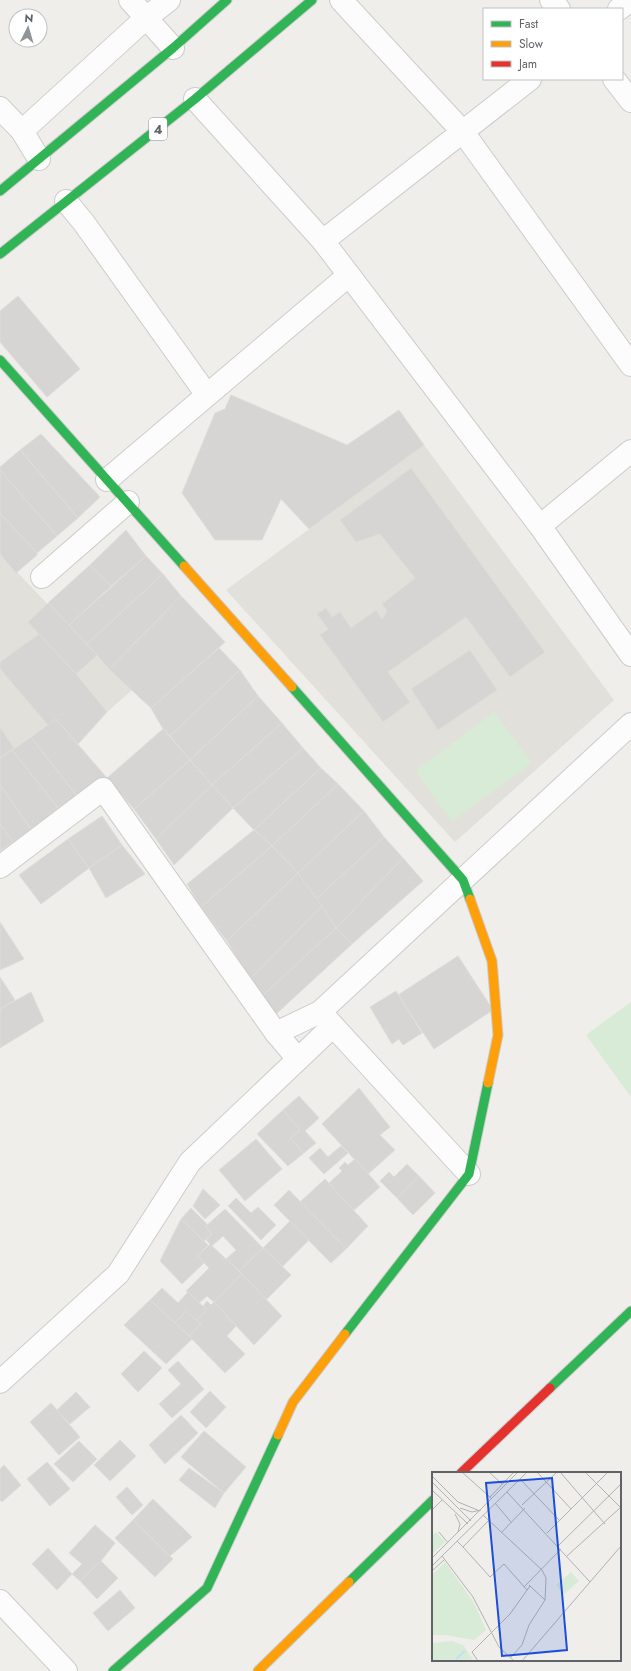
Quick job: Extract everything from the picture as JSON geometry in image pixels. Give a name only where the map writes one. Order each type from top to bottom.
[{"type":"main road","points":[[0,191],[173,48],[227,0]]},
{"type":"main road","name":"4","points":[[0,254],[195,99],[312,0]]},
{"type":"main road","points":[[0,360],[463,880],[492,961],[498,1035],[469,1174],[293,1402],[207,1588],[113,1671]]},
{"type":"main road","points":[[462,1472],[631,1311]]},
{"type":"main road","points":[[258,1671],[432,1501]]},
{"type":"street","points":[[130,0],[173,48]]},
{"type":"street","points":[[22,131],[146,18],[169,0]]},
{"type":"street","points":[[341,0],[463,132],[631,365]]},
{"type":"street","points":[[551,0],[558,8]]},
{"type":"street","points":[[620,8],[631,0]]},
{"type":"street","points":[[323,241],[529,80]]},
{"type":"street","points":[[615,80],[631,101]]},
{"type":"street","points":[[195,99],[323,241],[540,526],[631,655]]},
{"type":"street","points":[[0,108],[22,131],[39,159]]},
{"type":"street","points":[[66,201],[89,229],[207,395]]},
{"type":"street","points":[[107,480],[349,275]]},
{"type":"street","points":[[540,526],[631,451]]},
{"type":"street","points":[[42,577],[128,502]]},
{"type":"street","points":[[0,1382],[118,1274],[190,1162],[298,1060],[326,1019],[463,880],[631,724]]},
{"type":"street","points":[[0,867],[103,789],[276,1033],[298,1060]]},
{"type":"street","points":[[276,1033],[326,1019]]},
{"type":"street","points":[[326,1019],[469,1174]]},
{"type":"street","points":[[0,1601],[66,1671]]},
{"type":"shaded area","points":[[424,445],[614,700],[455,842],[226,590]]},
{"type":"shaded area","points":[[0,554],[109,669],[132,690],[107,712],[78,744],[56,719],[0,758]]},
{"type":"green space","points":[[494,712],[532,763],[452,821],[415,771]]},
{"type":"green space","points":[[631,1002],[631,1097],[586,1035]]},
{"type":"building","points":[[18,296],[80,369],[47,397],[0,342],[0,311]]},
{"type":"building","points":[[231,395],[347,445],[399,410],[424,445],[309,529],[281,499],[262,540],[215,540],[182,493],[215,413],[225,409]]},
{"type":"building","points":[[41,434],[100,497],[78,518],[20,450]]},
{"type":"building","points":[[20,450],[78,518],[57,536],[0,470],[0,467]]},
{"type":"building","points":[[411,468],[545,652],[510,677],[466,617],[388,672],[410,702],[383,722],[320,635],[328,629],[317,614],[326,608],[332,617],[340,612],[351,628],[376,610],[382,619],[387,611],[382,604],[415,578],[380,534],[356,542],[340,520]]},
{"type":"building","points":[[0,470],[57,536],[37,553],[0,513]]},
{"type":"building","points":[[0,513],[37,553],[37,555],[16,573],[0,554]]},
{"type":"building","points":[[126,530],[146,556],[111,586],[90,565]]},
{"type":"building","points":[[146,556],[163,574],[87,644],[69,625]]},
{"type":"building","points":[[90,565],[111,586],[69,625],[48,603]]},
{"type":"building","points":[[163,574],[181,596],[109,669],[87,644]]},
{"type":"building","points":[[181,596],[225,642],[151,708],[109,669]]},
{"type":"building","points":[[48,603],[97,655],[76,674],[28,622]]},
{"type":"building","points":[[39,634],[76,674],[107,712],[78,744],[56,719],[48,725],[0,669],[0,662]]},
{"type":"building","points":[[219,648],[240,670],[170,736],[163,729],[151,708]]},
{"type":"building","points":[[470,650],[497,690],[438,730],[411,689]]},
{"type":"building","points":[[240,670],[258,696],[190,760],[170,736]]},
{"type":"building","points":[[258,696],[282,723],[212,785],[190,760]]},
{"type":"building","points":[[56,719],[107,778],[76,795],[31,737]]},
{"type":"building","points":[[282,723],[303,748],[233,808],[212,785]]},
{"type":"building","points":[[0,727],[14,748],[0,758]]},
{"type":"building","points":[[163,729],[190,760],[134,809],[107,778]]},
{"type":"building","points":[[31,737],[76,795],[58,808],[12,750]]},
{"type":"building","points":[[303,748],[321,768],[254,830],[233,808]]},
{"type":"building","points":[[12,750],[58,808],[31,829],[0,785],[0,758]]},
{"type":"building","points":[[190,760],[212,785],[156,839],[134,809]]},
{"type":"building","points":[[321,768],[338,784],[272,846],[254,830]]},
{"type":"building","points":[[338,784],[364,811],[298,873],[272,846]]},
{"type":"building","points":[[0,785],[31,829],[13,842],[0,824]]},
{"type":"building","points":[[212,785],[233,808],[174,865],[156,839]]},
{"type":"building","points":[[364,811],[384,837],[316,899],[298,873]]},
{"type":"building","points":[[102,816],[122,845],[89,868],[68,839]]},
{"type":"building","points":[[0,824],[13,842],[0,851]]},
{"type":"building","points":[[254,830],[272,846],[201,907],[187,884]]},
{"type":"building","points":[[384,837],[403,858],[336,928],[316,899]]},
{"type":"building","points":[[68,839],[89,868],[41,904],[19,875]]},
{"type":"building","points":[[122,845],[145,874],[106,898],[89,868]]},
{"type":"building","points":[[272,846],[298,873],[227,941],[201,907]]},
{"type":"building","points":[[403,858],[423,881],[352,944],[336,928]]},
{"type":"building","points":[[298,873],[322,906],[250,979],[227,941]]},
{"type":"building","points":[[322,906],[336,928],[260,998],[250,979]]},
{"type":"building","points":[[0,922],[24,959],[0,970]]},
{"type":"building","points":[[336,928],[352,944],[275,1015],[260,998]]},
{"type":"building","points":[[458,956],[493,1010],[434,1049],[398,995]]},
{"type":"building","points":[[0,977],[15,1000],[0,1009]]},
{"type":"building","points":[[396,991],[422,1033],[403,1045],[399,1039],[392,1044],[370,1007]]},
{"type":"building","points":[[31,992],[44,1021],[0,1048],[0,1009]]},
{"type":"building","points":[[359,1088],[390,1127],[380,1135],[395,1150],[368,1174],[322,1124]]},
{"type":"building","points":[[299,1096],[319,1118],[305,1131],[316,1143],[304,1153],[290,1138],[300,1130],[283,1110]]},
{"type":"building","points":[[283,1110],[300,1130],[290,1138],[304,1153],[288,1166],[257,1134]]},
{"type":"building","points":[[256,1139],[282,1169],[245,1201],[219,1170]]},
{"type":"building","points":[[341,1146],[348,1153],[324,1174],[309,1158],[320,1148],[328,1157]]},
{"type":"building","points":[[355,1159],[380,1187],[353,1211],[329,1183],[342,1171],[339,1168],[345,1162],[348,1165]]},
{"type":"building","points":[[407,1164],[419,1176],[397,1198],[380,1181],[389,1172],[394,1177]]},
{"type":"building","points":[[419,1176],[435,1193],[413,1215],[397,1198]]},
{"type":"building","points":[[325,1179],[368,1226],[346,1249],[300,1202]]},
{"type":"building","points":[[203,1189],[220,1205],[205,1219],[193,1206]]},
{"type":"building","points":[[289,1190],[346,1249],[331,1263],[274,1205]]},
{"type":"building","points":[[236,1198],[251,1213],[258,1207],[276,1225],[261,1240],[228,1206]]},
{"type":"building","points":[[191,1208],[208,1225],[205,1227],[212,1234],[204,1241],[181,1219]]},
{"type":"building","points":[[225,1209],[263,1248],[239,1271],[226,1259],[236,1250],[223,1236],[212,1246],[206,1240],[212,1234],[205,1227]]},
{"type":"building","points":[[181,1219],[208,1245],[198,1256],[205,1262],[182,1284],[160,1261]]},
{"type":"building","points":[[290,1221],[309,1240],[282,1267],[263,1248]]},
{"type":"building","points":[[210,1244],[242,1274],[214,1302],[207,1296],[199,1303],[186,1291],[209,1268],[198,1256]]},
{"type":"building","points":[[263,1248],[291,1275],[266,1300],[239,1271]]},
{"type":"building","points":[[242,1274],[282,1316],[254,1345],[214,1302]]},
{"type":"building","points":[[162,1288],[178,1303],[188,1292],[207,1310],[196,1321],[186,1311],[175,1323],[150,1300]]},
{"type":"building","points":[[150,1300],[192,1339],[166,1364],[124,1325]]},
{"type":"building","points":[[207,1301],[211,1305],[214,1302],[236,1326],[227,1336],[245,1354],[225,1373],[189,1336],[201,1324],[196,1321],[207,1310],[203,1306]]},
{"type":"building","points":[[186,1311],[201,1324],[189,1336],[175,1323]]},
{"type":"building","points":[[144,1351],[162,1368],[138,1392],[121,1374]]},
{"type":"building","points":[[178,1361],[204,1389],[172,1418],[159,1404],[181,1384],[168,1370]]},
{"type":"building","points":[[210,1391],[226,1407],[206,1428],[190,1412]]},
{"type":"building","points":[[76,1392],[90,1407],[70,1424],[57,1410]]},
{"type":"building","points":[[51,1403],[80,1437],[59,1455],[30,1422]]},
{"type":"building","points":[[181,1415],[198,1433],[165,1464],[149,1445]]},
{"type":"building","points":[[204,1431],[246,1467],[224,1493],[181,1457]]},
{"type":"building","points":[[120,1440],[136,1456],[110,1481],[94,1465]]},
{"type":"building","points":[[79,1441],[97,1459],[73,1482],[54,1464]]},
{"type":"building","points":[[47,1462],[70,1489],[50,1506],[27,1479]]},
{"type":"building","points":[[4,1465],[21,1485],[2,1502],[0,1500],[0,1469]]},
{"type":"building","points":[[189,1468],[224,1493],[215,1508],[179,1480]]},
{"type":"building","points":[[127,1487],[143,1505],[132,1515],[116,1497]]},
{"type":"building","points":[[153,1499],[192,1537],[170,1556],[133,1520]]},
{"type":"building","points":[[133,1520],[173,1559],[155,1577],[115,1538]]},
{"type":"building","points":[[95,1525],[115,1543],[101,1561],[80,1581],[72,1574],[82,1564],[69,1553]]},
{"type":"building","points":[[48,1548],[72,1574],[57,1590],[32,1564]]},
{"type":"building","points":[[101,1561],[118,1578],[97,1599],[80,1581]]},
{"type":"building","points":[[120,1590],[135,1608],[108,1631],[93,1613]]},
{"type":"traffic: fast","points":[[0,191],[173,48],[227,0]]},
{"type":"traffic: fast","points":[[0,254],[195,99],[312,0]]},
{"type":"traffic: fast","points":[[0,360],[184,566]]},
{"type":"traffic: fast","points":[[292,687],[463,880],[470,899]]},
{"type":"traffic: fast","points":[[345,1334],[469,1174],[488,1083]]},
{"type":"traffic: fast","points":[[550,1388],[631,1311]]},
{"type":"traffic: fast","points":[[113,1671],[207,1588],[278,1435]]},
{"type":"traffic: fast","points":[[349,1582],[432,1501]]},
{"type":"traffic: slow","points":[[184,566],[292,687]]},
{"type":"traffic: slow","points":[[470,899],[492,961],[498,1035],[488,1083]]},
{"type":"traffic: slow","points":[[278,1435],[293,1402],[345,1334]]},
{"type":"traffic: slow","points":[[258,1671],[349,1582]]},
{"type":"traffic: jam","points":[[462,1472],[550,1388]]}]
